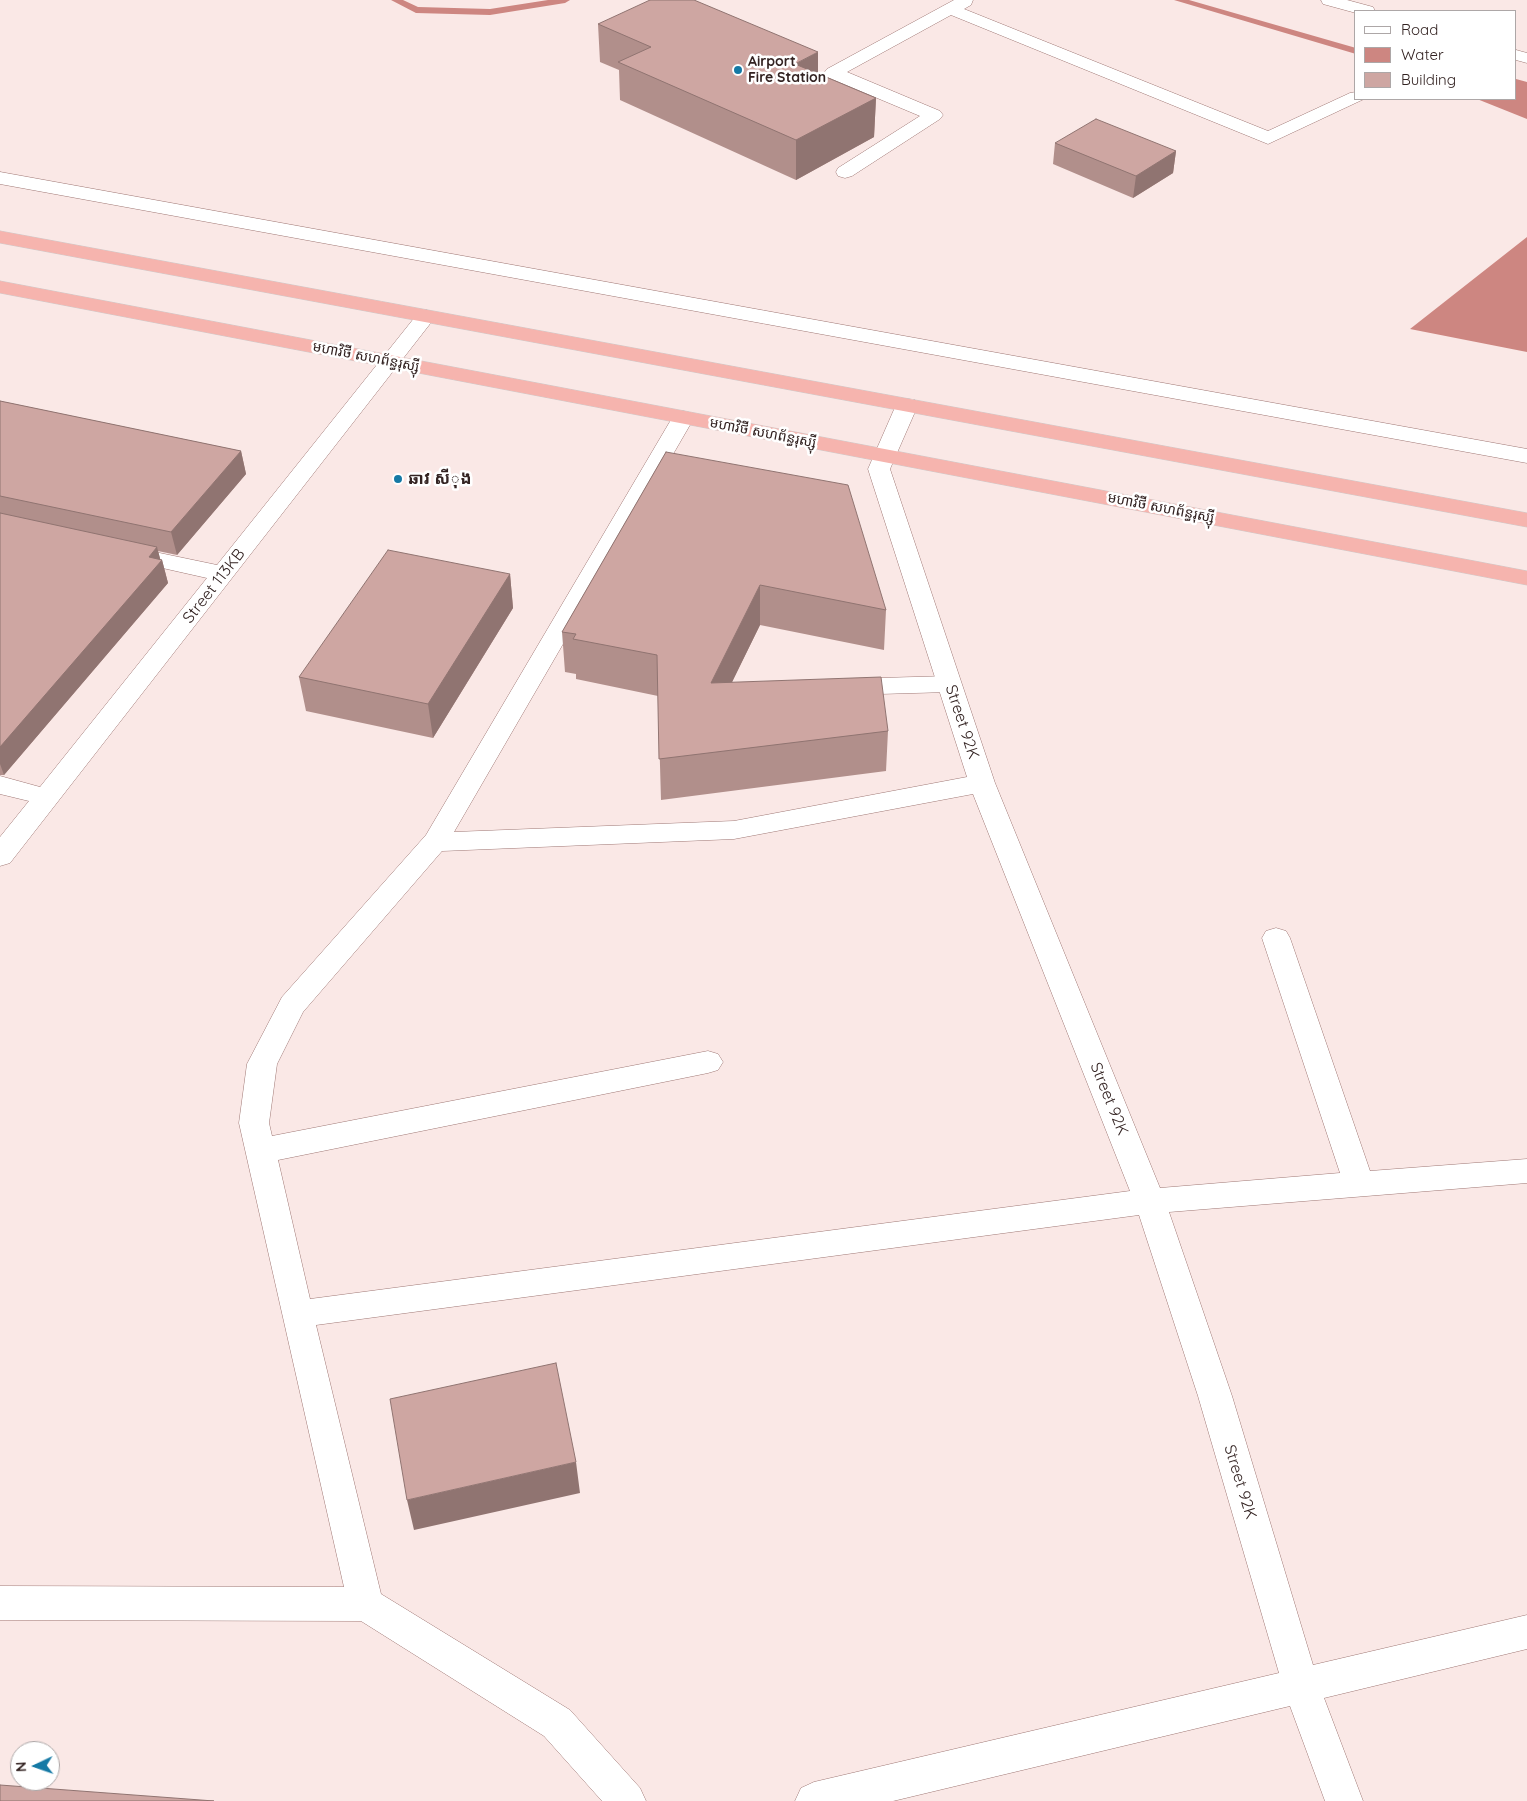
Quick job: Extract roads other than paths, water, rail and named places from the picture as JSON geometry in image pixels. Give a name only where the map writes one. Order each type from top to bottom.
[{"type":"highway","points":[[0,237],[1527,520]]},
{"type":"highway","name":"មហាវិថី សហព័ន្ធរុស្ស៊ី","points":[[0,287],[1527,578]]},
{"type":"street","points":[[845,172],[934,115],[833,73],[966,0]]},
{"type":"street","points":[[1329,0],[1364,10]]},
{"type":"street","points":[[950,9],[1268,138],[1354,98]]},
{"type":"street","points":[[0,178],[1527,456]]},
{"type":"street","name":"Street 113KB","points":[[0,856],[392,362],[426,316]]},
{"type":"street","name":"Street 92K","points":[[907,405],[879,469],[982,783],[1150,1201],[1215,1396],[1302,1685],[1344,1801]]},
{"type":"street","points":[[366,1604],[254,1123],[262,1064],[292,1005],[435,842],[683,418]]},
{"type":"street","points":[[107,549],[223,574]]},
{"type":"street","points":[[822,688],[949,684]]},
{"type":"street","points":[[435,842],[734,830],[982,783]]},
{"type":"street","points":[[0,785],[46,797]]},
{"type":"street","points":[[1276,938],[1360,1185]]},
{"type":"street","points":[[260,1151],[708,1062]]},
{"type":"street","points":[[297,1314],[1150,1201],[1527,1171]]},
{"type":"street","points":[[0,1603],[366,1604],[557,1723],[627,1801]]},
{"type":"street","points":[[814,1801],[1527,1632]]},
{"type":"water","points":[[1517,79],[1527,82],[1527,119],[1480,100],[1517,100]]},
{"type":"water","points":[[1527,237],[1527,352],[1410,329]]},
{"type":"waterway","points":[[396,0],[416,10],[490,12],[565,0]]},
{"type":"waterway","points":[[1179,0],[1354,50]]},
{"type":"place","name":"Airport Fire Station","points":[[738,70]]},
{"type":"place","name":"ឆាវ សីុង","points":[[398,479]]}]
